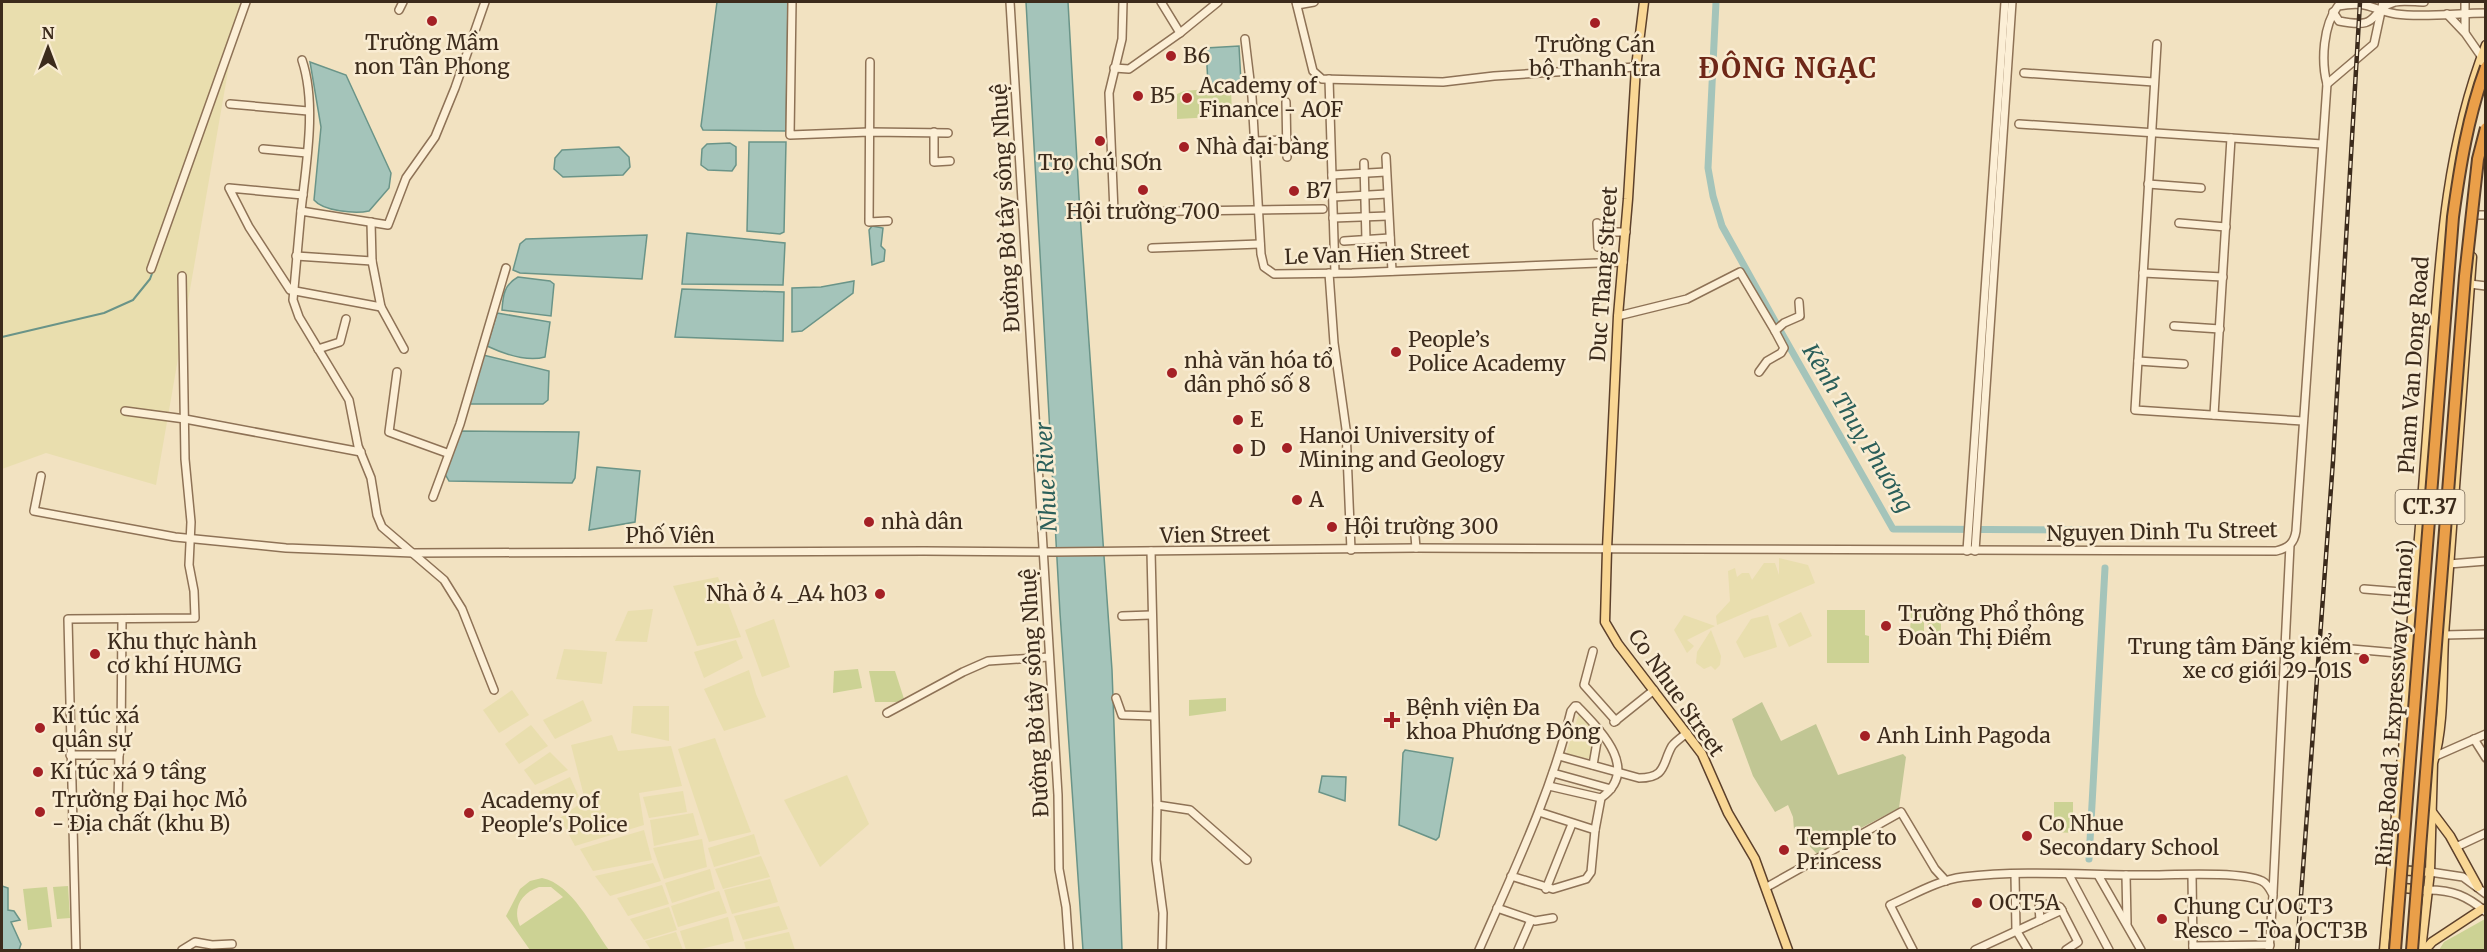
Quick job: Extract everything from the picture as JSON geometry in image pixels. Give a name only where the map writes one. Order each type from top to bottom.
[{"type":"highway","name":"Ring Road 3 Expressway (Hanoi)","points":[[2395,951],[2453,217],[2461,156],[2477,90],[2486,67]]},
{"type":"highway","name":"Ring Road 3 Expressway (Hanoi)","points":[[2412,951],[2465,276],[2478,159],[2486,128]]},
{"type":"main road","name":"Duc Thang Street","points":[[1607,549],[1618,316],[1626,232],[1636,67],[1644,2]]},
{"type":"main road","name":"Pham Van Dong Road","points":[[2384,951],[2408,708],[2413,690],[2451,215],[2469,100],[2486,45]]},
{"type":"main road","name":"Pham Van Dong Road","points":[[2408,708],[2405,690],[2437,288],[2453,153],[2461,117],[2469,100]]},
{"type":"main road","points":[[2423,951],[2430,872],[2434,760],[2475,215],[2486,144]]},
{"type":"main road","points":[[2434,760],[2430,749],[2472,214],[2478,172],[2483,162]]},
{"type":"main road","name":"Co Nhue Street","points":[[1607,549],[1605,622],[1618,644],[1702,754],[1728,813],[1755,859],[1767,887],[1788,951]]},
{"type":"main road","points":[[2432,812],[2456,847],[2478,887]]},
{"type":"main road","points":[[2392,869],[2430,872]]},
{"type":"main road","points":[[2390,887],[2428,890]]},
{"type":"main road","points":[[2423,951],[2432,942],[2484,911]]},
{"type":"street","points":[[151,269],[246,2]]},
{"type":"street","points":[[399,10],[403,2]]},
{"type":"street","points":[[301,211],[388,225],[406,178],[435,137],[455,88],[484,2]]},
{"type":"street","points":[[792,2],[790,135],[869,132],[948,133]]},
{"type":"street","name":"Đường Bờ tây sông Nhuệ","points":[[1010,2],[1058,795],[1059,869],[1066,907],[1069,951]]},
{"type":"street","points":[[1123,2],[1122,39],[1109,93],[1113,212],[1323,208]]},
{"type":"street","points":[[1161,2],[1180,33]]},
{"type":"street","points":[[1114,68],[1129,69],[1180,33],[1218,2]]},
{"type":"street","points":[[1314,2],[1297,3],[1311,62],[1317,77],[1329,80],[1443,82],[1494,76],[1636,67]]},
{"type":"street","points":[[1967,551],[2005,2]]},
{"type":"street","points":[[1975,551],[2012,2]]},
{"type":"street","points":[[2383,5],[2373,21],[2364,24],[2338,21],[2333,12],[2338,6],[2354,2],[2383,5],[2395,2],[2424,2]]},
{"type":"street","points":[[2465,2],[2465,33]]},
{"type":"street","points":[[2383,5],[2395,14],[2486,13]]},
{"type":"street","points":[[2327,84],[2374,44],[2383,5]]},
{"type":"street","name":"Nguyen Dinh Tu Street","points":[[1607,549],[2276,551],[2290,545],[2295,540],[2296,531],[2327,84],[2324,72],[2328,21],[2333,12]]},
{"type":"street","points":[[2447,14],[2465,33],[2481,56]]},
{"type":"street","name":"Le Van Hien Street","points":[[1245,39],[1260,244],[1264,267],[1274,274],[1623,262]]},
{"type":"street","points":[[2157,44],[2135,410],[2303,421]]},
{"type":"street","points":[[303,60],[306,72],[308,111],[307,153],[293,300],[299,316],[349,400],[361,452],[371,478],[377,515],[382,527],[444,580],[462,609],[494,690]]},
{"type":"street","points":[[870,62],[869,222],[888,221]]},
{"type":"street","points":[[2024,74],[2154,82]]},
{"type":"street","points":[[1329,80],[1334,218],[1332,273],[1335,353],[1346,429],[1351,550]]},
{"type":"street","points":[[1286,102],[1287,157]]},
{"type":"street","points":[[230,104],[308,111]]},
{"type":"street","points":[[2019,124],[2322,144]]},
{"type":"street","points":[[934,132],[934,162],[950,161]]},
{"type":"street","points":[[2214,415],[2231,138]]},
{"type":"street","points":[[1254,141],[1287,140]]},
{"type":"street","points":[[263,149],[307,153]]},
{"type":"street","points":[[1386,157],[1392,271]]},
{"type":"street","points":[[1364,163],[1366,240]]},
{"type":"street","points":[[1332,175],[1386,172]]},
{"type":"street","points":[[2148,184],[2201,188]]},
{"type":"street","points":[[303,195],[229,188],[249,227],[284,282],[293,291],[381,307]]},
{"type":"street","points":[[1333,197],[1387,194]]},
{"type":"street","points":[[2475,215],[2486,215]]},
{"type":"street","points":[[1334,218],[1388,216]]},
{"type":"street","points":[[371,222],[372,261],[381,307],[404,349]]},
{"type":"street","points":[[2179,223],[2226,227]]},
{"type":"street","points":[[1597,224],[1598,247]]},
{"type":"street","points":[[1598,232],[1626,232]]},
{"type":"street","points":[[1344,242],[1390,238]]},
{"type":"street","points":[[1152,248],[1260,244]]},
{"type":"street","points":[[296,256],[372,261]]},
{"type":"street","points":[[432,497],[460,424],[506,268]]},
{"type":"street","points":[[1618,316],[1680,302],[1740,272],[1780,327],[1784,348],[1767,361],[1759,372]]},
{"type":"street","points":[[2143,273],[2223,277]]},
{"type":"street","points":[[76,951],[68,619],[195,618],[194,591],[189,565],[191,522],[185,459],[182,276]]},
{"type":"street","points":[[2470,284],[2486,286]]},
{"type":"street","points":[[1780,327],[1800,316],[1799,302]]},
{"type":"street","points":[[318,349],[340,342],[346,319]]},
{"type":"street","points":[[2174,326],[2220,329]]},
{"type":"street","points":[[2138,361],[2184,364]]},
{"type":"street","points":[[397,372],[389,432],[447,453]]},
{"type":"street","points":[[126,411],[185,419],[361,452]]},
{"type":"street","name":"Phố Viên","points":[[41,476],[34,511],[158,535],[286,548],[413,553],[1151,551]]},
{"type":"street","points":[[1415,536],[1416,548]]},
{"type":"street","points":[[2192,875],[2193,948],[2269,948],[2290,545]]},
{"type":"street","name":"Vien Street","points":[[1162,951],[1162,913],[1156,860],[1157,805],[1151,551],[1416,548],[1607,549]]},
{"type":"street","points":[[2449,564],[2486,561]]},
{"type":"street","points":[[2364,589],[2414,593]]},
{"type":"street","points":[[1122,616],[1152,615]]},
{"type":"street","points":[[118,803],[121,748],[122,619]]},
{"type":"street","points":[[2444,635],[2486,634]]},
{"type":"street","points":[[2340,648],[2409,654]]},
{"type":"street","points":[[1593,651],[1584,684],[1615,722],[1654,690]]},
{"type":"street","points":[[887,713],[988,661],[1049,657]]},
{"type":"street","points":[[1116,698],[1122,715],[1154,716]]},
{"type":"street","points":[[1479,951],[1497,908],[1511,876],[1539,812],[1559,756],[1571,711],[1575,706],[1599,730],[1618,757],[1617,772],[1611,789],[1601,798],[1591,872],[1579,885],[1549,889],[1511,876]]},
{"type":"street","points":[[1593,765],[1599,730]]},
{"type":"street","points":[[1559,756],[1639,778],[1648,778],[1665,766],[1674,744],[1687,733]]},
{"type":"street","points":[[2434,760],[2486,734]]},
{"type":"street","points":[[2474,739],[2486,758]]},
{"type":"street","points":[[70,755],[119,755]]},
{"type":"street","points":[[1553,773],[1611,789]]},
{"type":"street","points":[[1549,786],[1601,798]]},
{"type":"street","points":[[1157,805],[1190,810],[1247,860]]},
{"type":"street","points":[[1539,812],[1595,830]]},
{"type":"street","points":[[1767,887],[1901,812],[1935,868],[1946,881]]},
{"type":"street","points":[[1549,889],[1572,824]]},
{"type":"street","points":[[2456,847],[2486,833]]},
{"type":"street","points":[[2430,872],[2463,877],[2486,894]]},
{"type":"street","points":[[2014,875],[2016,930],[2028,951]]},
{"type":"street","points":[[2068,875],[2109,951]]},
{"type":"street","points":[[2098,875],[2141,951]]},
{"type":"street","points":[[2126,875],[2127,926]]},
{"type":"street","points":[[1913,951],[1890,905],[1946,881],[1962,877],[2192,875],[2246,877],[2262,881],[2269,886],[2273,895]]},
{"type":"street","points":[[2428,890],[2463,894],[2484,911]]},
{"type":"street","points":[[2040,920],[2039,907],[2043,904],[2057,904],[2078,942],[2066,951]]},
{"type":"street","points":[[1497,908],[1531,920],[1553,918]]},
{"type":"street","points":[[1975,951],[2062,910]]},
{"type":"street","points":[[1518,951],[1531,920]]},
{"type":"street","points":[[182,951],[195,942],[212,945],[232,944]]},
{"type":"shaded area","points":[[2,2],[240,2],[156,485],[46,453],[2,469]]},
{"type":"shaded area","points":[[1779,558],[1808,565],[1815,583],[1717,625],[1716,616],[1730,601],[1728,571],[1735,568],[1737,577],[1742,573],[1749,573],[1752,580],[1764,563],[1775,563],[1779,575]]},
{"type":"shaded area","points":[[718,577],[741,637],[697,646],[673,586]]},
{"type":"shaded area","points":[[653,609],[647,642],[615,641],[628,611]]},
{"type":"shaded area","points":[[1801,612],[1812,636],[1789,647],[1778,624]]},
{"type":"shaded area","points":[[1684,615],[1715,626],[1687,640],[1694,646],[1687,653],[1674,630]]},
{"type":"shaded area","points":[[1768,615],[1777,647],[1744,658],[1736,642],[1751,619]]},
{"type":"shaded area","points":[[774,619],[790,667],[762,677],[745,630]]},
{"type":"shaded area","points":[[1711,630],[1721,656],[1720,665],[1715,670],[1711,666],[1704,669],[1696,663],[1697,652]]},
{"type":"shaded area","points":[[736,640],[743,658],[704,678],[694,652]]},
{"type":"shaded area","points":[[564,649],[607,652],[602,684],[556,679]]},
{"type":"shaded area","points":[[749,670],[766,717],[724,731],[704,689]]},
{"type":"shaded area","points":[[512,690],[529,715],[499,733],[483,710]]},
{"type":"shaded area","points":[[583,700],[592,721],[555,739],[543,720]]},
{"type":"shaded area","points":[[633,706],[669,706],[669,741],[631,733]]},
{"type":"shaded area","points":[[1580,710],[1597,733],[1590,759],[1566,754]]},
{"type":"shaded area","points":[[531,725],[548,746],[519,764],[505,744]]},
{"type":"shaded area","points":[[612,735],[618,751],[671,746],[682,786],[639,793],[644,825],[575,846],[560,818],[585,800],[571,745]]},
{"type":"shaded area","points":[[715,738],[751,832],[709,842],[678,749]]},
{"type":"shaded area","points":[[550,752],[568,770],[535,785],[524,770]]},
{"type":"shaded area","points":[[847,775],[869,824],[820,867],[784,800]]},
{"type":"shaded area","points":[[570,777],[579,797],[552,808],[539,792]]},
{"type":"shaded area","points":[[683,791],[687,812],[649,818],[643,797]]},
{"type":"shaded area","points":[[693,813],[699,835],[654,846],[650,820]]},
{"type":"shaded area","points":[[644,830],[652,860],[593,871],[580,849]]},
{"type":"shaded area","points":[[754,834],[760,854],[714,867],[708,848]]},
{"type":"shaded area","points":[[702,839],[707,867],[664,879],[653,848]]},
{"type":"shaded area","points":[[761,856],[770,877],[723,889],[715,869]]},
{"type":"shaded area","points":[[653,863],[661,881],[610,896],[595,876]]},
{"type":"shaded area","points":[[710,869],[715,889],[672,903],[665,883]]},
{"type":"shaded area","points":[[770,879],[778,902],[732,914],[724,890]]},
{"type":"shaded area","points":[[662,885],[669,904],[628,916],[617,898]]},
{"type":"shaded area","points":[[719,891],[727,913],[678,927],[671,906]]},
{"type":"shaded area","points":[[779,906],[788,929],[743,940],[734,916]]},
{"type":"shaded area","points":[[669,907],[677,930],[644,940],[630,919]]},
{"type":"shaded area","points":[[728,917],[734,941],[697,950],[686,950],[680,931]]},
{"type":"shaded area","points":[[676,932],[683,950],[651,950],[645,941]]},
{"type":"shaded area","points":[[789,932],[795,950],[746,950],[744,942]]},
{"type":"green space","points":[[1231,87],[1232,116],[1177,119],[1177,94],[1184,91]]},
{"type":"green space","points":[[1911,607],[1924,608],[1924,637],[1910,637]]},
{"type":"green space","points":[[1927,607],[1941,607],[1941,637],[1928,637]]},
{"type":"green space","points":[[1827,610],[1865,610],[1865,635],[1869,636],[1869,663],[1827,663]]},
{"type":"green space","points":[[858,669],[862,688],[833,693],[834,671]]},
{"type":"green space","points":[[869,671],[895,671],[905,702],[875,702]]},
{"type":"green space","points":[[1226,698],[1226,711],[1189,716],[1189,700]]},
{"type":"green space","points":[[1762,702],[1781,741],[1816,724],[1838,775],[1903,754],[1906,757],[1899,808],[1840,839],[1819,856],[1794,830],[1793,817],[1788,805],[1775,812],[1753,776],[1732,719]]},
{"type":"green space","points":[[2054,802],[2073,802],[2073,833],[2054,832]]},
{"type":"green space","points":[[542,878],[563,889],[572,897],[609,950],[530,950],[506,916],[520,889],[530,881]],"holes":[[[539,887],[551,887],[563,897],[520,926],[517,914],[523,897]]]},
{"type":"green space","points":[[68,886],[70,918],[57,919],[53,887]]},
{"type":"green space","points":[[47,887],[52,927],[28,930],[23,889]]},
{"type":"green space","points":[[2485,919],[2485,950],[2439,950],[2444,942]]},
{"type":"water","points":[[717,2],[788,2],[786,131],[703,130],[701,126]]},
{"type":"water","points":[[1026,2],[1068,2],[1080,214],[1112,670],[1122,950],[1083,950],[1060,613]]},
{"type":"water","points":[[1239,46],[1241,82],[1208,84],[1206,48]]},
{"type":"water","points":[[310,62],[346,75],[391,173],[389,188],[369,211],[340,211],[324,207],[314,200],[321,127]]},
{"type":"water","points":[[749,142],[786,142],[784,232],[780,234],[747,231]]},
{"type":"water","points":[[730,143],[736,147],[736,165],[732,171],[708,170],[701,165],[702,149],[707,144]]},
{"type":"water","points":[[619,147],[629,157],[630,167],[623,175],[563,177],[554,169],[555,158],[562,150]]},
{"type":"water","points":[[872,226],[883,228],[881,246],[885,250],[884,261],[872,265],[869,230]]},
{"type":"water","points":[[687,233],[785,243],[783,285],[682,284]]},
{"type":"water","points":[[647,235],[642,279],[520,273],[513,270],[520,244],[526,239]]},
{"type":"water","points":[[518,277],[550,281],[554,284],[551,316],[502,310],[505,291]]},
{"type":"water","points":[[854,281],[853,293],[802,331],[792,332],[792,288],[821,287]]},
{"type":"water","points":[[682,289],[784,292],[783,341],[675,337]]},
{"type":"water","points":[[497,313],[550,322],[545,357],[523,358],[487,346]]},
{"type":"water","points":[[483,355],[549,371],[548,400],[543,404],[467,404]]},
{"type":"water","points":[[459,431],[579,432],[575,478],[572,483],[449,481],[445,474]]},
{"type":"water","points":[[597,467],[640,471],[635,522],[589,530]]},
{"type":"water","points":[[1405,750],[1453,758],[1439,837],[1436,840],[1399,825]]},
{"type":"water","points":[[1322,776],[1346,777],[1345,801],[1319,792]]},
{"type":"water","points":[[2,886],[8,888],[8,910],[14,911],[20,920],[11,922],[21,944],[19,950],[2,950]]},
{"type":"waterway","name":"Kênh Thuỵ Phương","points":[[1716,2],[1708,168],[1713,196],[1722,226],[1776,323]]},
{"type":"waterway","points":[[2,337],[104,313],[133,300],[150,279],[180,197]]},
{"type":"waterway","name":"Kênh Thuỵ Phương","points":[[1781,332],[1893,529],[2093,530]]},
{"type":"waterway","name":"Kênh Thuỵ Phương","points":[[2089,859],[2105,568]]},
{"type":"railway","points":[[2297,950],[2333,461],[2360,2]]},
{"type":"place","name":"Trường Mầm non Tân Phong","points":[[432,21]]},
{"type":"place","name":"Trường Cán bộ Thanh tra","points":[[1595,23]]},
{"type":"place","name":"B6","points":[[1171,56]]},
{"type":"place","name":"B5","points":[[1138,96]]},
{"type":"place","name":"Academy of Finance - AOF","points":[[1187,98]]},
{"type":"place","name":"Trọ chú SƠn","points":[[1100,141]]},
{"type":"place","name":"Nhà đại bàng","points":[[1184,147]]},
{"type":"place","name":"Hội trường 700","points":[[1143,190]]},
{"type":"place","name":"B7","points":[[1294,191]]},
{"type":"place","name":"People’s Police Academy","points":[[1396,352]]},
{"type":"place","name":"nhà văn hóa tổ dân phố số 8","points":[[1172,373]]},
{"type":"place","name":"E","points":[[1238,420]]},
{"type":"place","name":"Hanoi University of Mining and Geology","points":[[1287,448]]},
{"type":"place","name":"D","points":[[1238,449]]},
{"type":"place","name":"A","points":[[1297,500]]},
{"type":"place","name":"nhà dân","points":[[869,522]]},
{"type":"place","name":"Hội trường 300","points":[[1332,527]]},
{"type":"place","name":"Nhà ở 4 _A4 h03","points":[[880,594]]},
{"type":"place","name":"Trường Phổ thông Đoàn Thị Điểm","points":[[1886,626]]},
{"type":"place","name":"Khu thực hành cơ khí HUMG","points":[[95,654]]},
{"type":"place","name":"Trung tâm Đăng kiểm xe cơ giới 29-01S","points":[[2364,659]]},
{"type":"place","name":"Bệnh viện Đa khoa Phương Đông","points":[[1392,720]]},
{"type":"place","name":"Kí túc xá quân sự","points":[[40,728]]},
{"type":"place","name":"Anh Linh Pagoda","points":[[1865,736]]},
{"type":"place","name":"Kí túc xá 9 tầng","points":[[38,772]]},
{"type":"place","name":"Trường Đại học Mỏ - Địa chất (khu B)","points":[[40,812]]},
{"type":"place","name":"Academy of People's Police","points":[[469,813]]},
{"type":"place","name":"Co Nhue Secondary School","points":[[2027,836]]},
{"type":"place","name":"Temple to Princess","points":[[1784,850]]},
{"type":"place","name":"OCT5A","points":[[1977,903]]},
{"type":"place","name":"Chung Cư OCT3 Resco - Tòa OCT3B","points":[[2162,919]]},
{"type":"district","name":"ĐÔNG NGẠC","points":[[1788,69]]},
{"type":"water label","name":"Nhue River","points":[[1046,477]]}]
